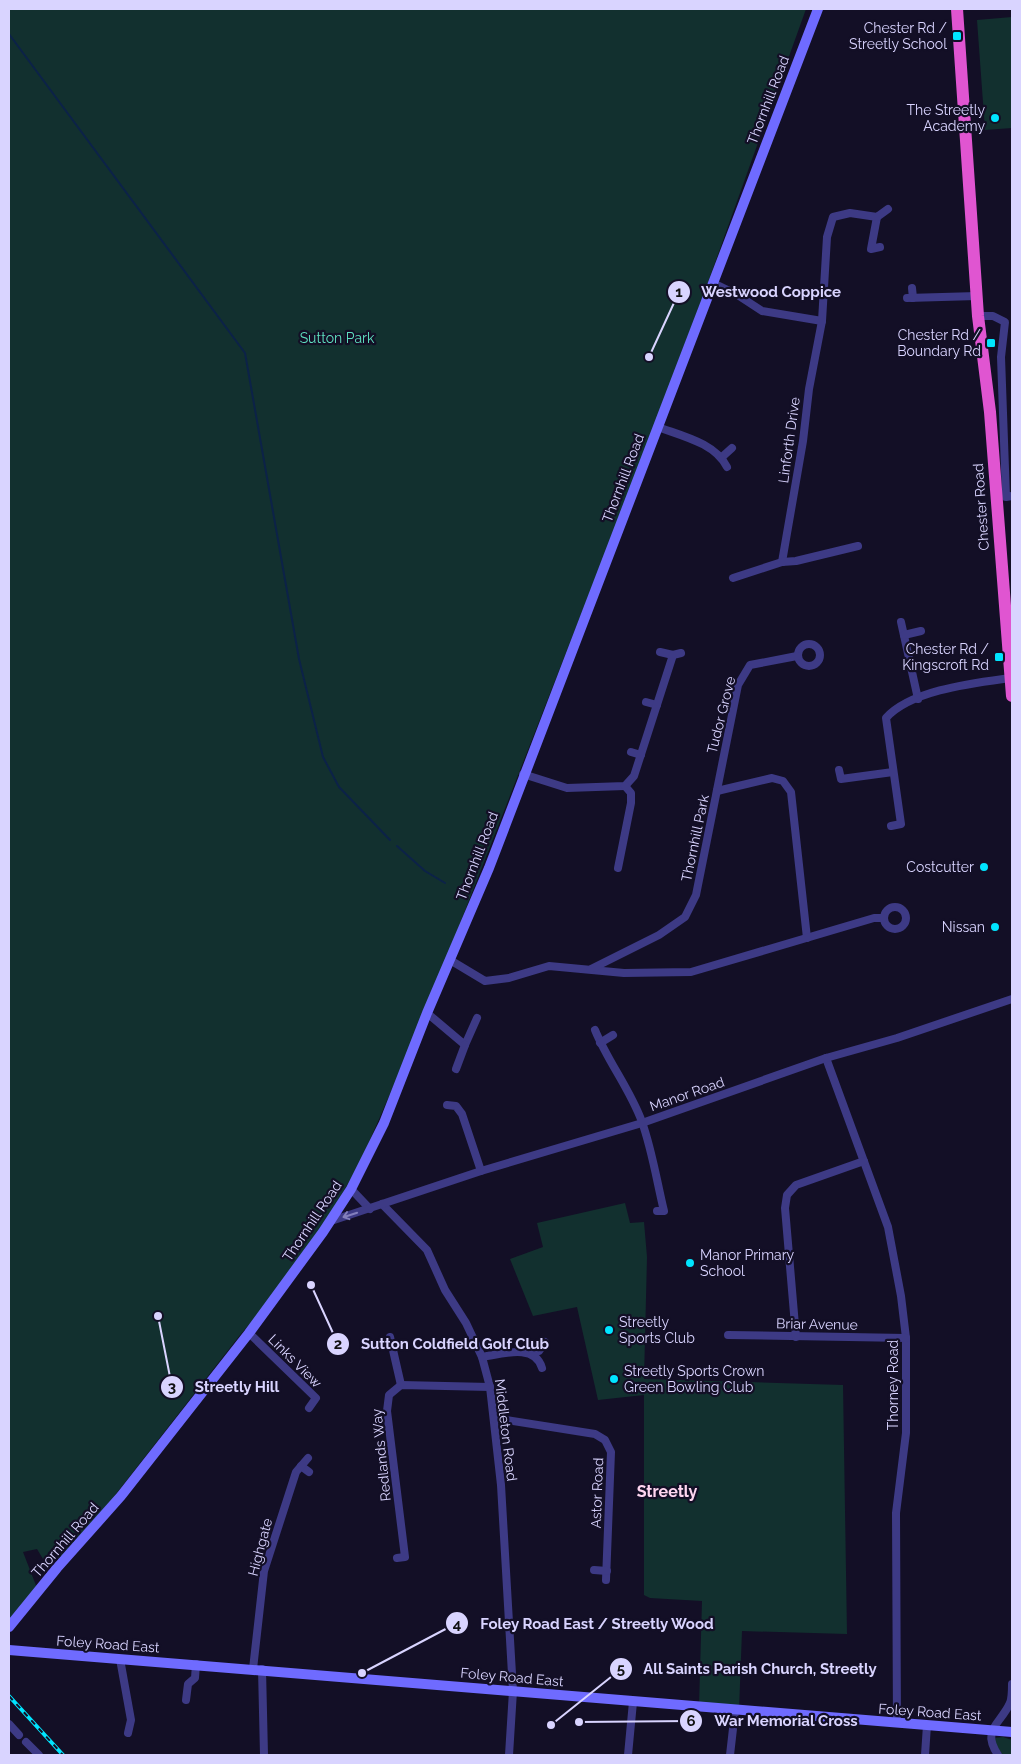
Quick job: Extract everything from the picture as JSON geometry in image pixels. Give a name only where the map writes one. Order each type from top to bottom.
[{"type":"highway","name":"Chester Road","points":[[957,9],[978,316],[990,412],[1010,629],[1012,696]]},
{"type":"main road","name":"Thornhill Road","points":[[9,1627],[57,1568],[120,1496],[249,1333],[331,1221],[351,1189],[384,1123],[426,1013],[489,868],[523,774],[818,9]]},
{"type":"main road","name":"Foley Road East","points":[[9,1650],[258,1669],[735,1711],[1012,1732]]},
{"type":"street","points":[[880,247],[871,248],[877,217],[888,209]]},
{"type":"street","name":"Linforth Drive","points":[[782,562],[803,441],[809,389],[822,321],[826,237],[833,217],[850,213],[877,217]]},
{"type":"street","points":[[713,283],[736,294],[762,311],[822,321]]},
{"type":"street","points":[[912,288],[910,298],[977,296]]},
{"type":"street","name":"Chester Road","points":[[978,316],[993,316],[1005,322],[1001,357],[1006,497],[1012,496]]},
{"type":"street","points":[[1003,404],[1012,403]]},
{"type":"street","points":[[658,427],[711,449],[722,457],[728,467]]},
{"type":"street","points":[[722,457],[732,448]]},
{"type":"street","points":[[733,578],[742,571],[782,562],[796,561],[849,544],[858,546]]},
{"type":"street","points":[[901,622],[918,699]]},
{"type":"street","points":[[904,635],[921,631]]},
{"type":"street","points":[[523,774],[567,788],[626,786],[634,776],[657,705],[677,654],[660,652]]},
{"type":"street","name":"Tudor Grove","points":[[717,790],[738,685],[744,673],[750,665],[797,656]]},
{"type":"street","points":[[890,826],[901,824],[886,718],[894,710],[918,699],[962,685],[1010,678]]},
{"type":"street","points":[[646,702],[657,705]]},
{"type":"street","points":[[631,752],[641,755]]},
{"type":"street","points":[[839,770],[841,779],[893,772]]},
{"type":"street","name":"Thornhill Park","points":[[591,969],[659,935],[686,917],[696,896],[717,790],[772,778],[783,782],[791,792],[806,938]]},
{"type":"street","points":[[618,868],[618,842],[631,803],[631,793],[626,786]]},
{"type":"street","points":[[450,960],[485,981],[509,978],[549,966],[624,973],[691,972],[874,918],[883,918]]},
{"type":"street","name":"Manor Road","points":[[331,1221],[482,1171],[642,1123],[826,1058],[896,1038],[1012,999]]},
{"type":"street","points":[[426,1013],[465,1045]]},
{"type":"street","points":[[456,1069],[477,1018]]},
{"type":"street","points":[[595,1030],[600,1043],[624,1082],[642,1123],[664,1211],[657,1212]]},
{"type":"street","points":[[600,1043],[613,1035]]},
{"type":"street","name":"Thorney Road","points":[[826,1058],[888,1228],[901,1296],[906,1338],[906,1432],[896,1513],[896,1723]]},
{"type":"street","points":[[447,1105],[456,1106],[462,1114],[482,1171]]},
{"type":"street","points":[[796,1337],[785,1208],[787,1196],[796,1185],[864,1161]]},
{"type":"street","points":[[351,1189],[370,1208]]},
{"type":"street","name":"Middleton Road","points":[[382,1204],[427,1250],[445,1290],[466,1323],[482,1357],[490,1387],[494,1418],[513,1691],[509,1755]]},
{"type":"street","name":"Links View","points":[[249,1333],[316,1398],[309,1408]]},
{"type":"street","name":"Briar Avenue","points":[[728,1335],[906,1338]]},
{"type":"street","points":[[390,1337],[401,1385],[490,1387]]},
{"type":"street","points":[[482,1357],[519,1352],[533,1353],[539,1351],[546,1342]]},
{"type":"street","points":[[533,1353],[540,1360],[542,1368]]},
{"type":"street","name":"Redlands Way","points":[[401,1385],[394,1389],[387,1402],[405,1557]]},
{"type":"street","name":"Astor Road","points":[[494,1418],[595,1434],[605,1440],[611,1452],[606,1580]]},
{"type":"street","name":"Highgate","points":[[264,1755],[258,1669],[264,1572],[296,1472],[308,1458]]},
{"type":"street","points":[[301,1466],[309,1472]]},
{"type":"street","points":[[594,1570],[607,1570]]},
{"type":"street","points":[[120,1659],[131,1720],[128,1733]]},
{"type":"street","points":[[186,1700],[188,1684],[195,1678],[196,1664]]},
{"type":"street","points":[[998,1755],[991,1742],[991,1731],[1010,1703],[1012,1684]]},
{"type":"street","points":[[628,1755],[633,1702]]},
{"type":"street","points":[[730,1755],[735,1711]]},
{"type":"street","points":[[9,1724],[20,1735]]},
{"type":"street","points":[[924,1755],[927,1725]]},
{"type":"street","points":[[26,1742],[39,1755]]},
{"type":"green space","name":"Sutton Park","points":[[9,9],[806,9],[707,285],[625,502],[423,1018],[359,1165],[324,1224],[279,1290],[240,1335],[112,1499],[61,1558],[43,1559],[37,1549],[23,1552],[37,1588],[9,1621]]},
{"type":"green space","points":[[1012,17],[1012,128],[985,130],[977,20]]},
{"type":"green space","points":[[625,1203],[630,1223],[644,1222],[647,1257],[644,1379],[843,1385],[847,1634],[742,1631],[739,1710],[699,1707],[702,1601],[650,1598],[644,1595],[644,1395],[598,1400],[577,1307],[533,1316],[510,1259],[543,1247],[537,1223]]},
{"type":"green space","points":[[1003,1737],[1012,1740],[1012,1755],[1003,1755],[994,1743],[995,1738]]},
{"type":"waterway","points":[[9,34],[245,353],[299,659],[323,757],[339,787],[390,840]]},
{"type":"waterway","points":[[397,846],[425,871],[445,883]]},
{"type":"waterway","points":[[458,889],[465,892]]},
{"type":"railway","points":[[9,1696],[63,1755]]},
{"type":"place","name":"Chester Rd / Streetly School","points":[[957,36]]},
{"type":"place","name":"The Streetly Academy","points":[[995,118]]},
{"type":"place","name":"Chester Rd / Boundary Rd","points":[[991,343]]},
{"type":"place","name":"Westwood Coppice","points":[[649,357]]},
{"type":"place","name":"Chester Rd / Kingscroft Rd","points":[[999,657]]},
{"type":"place","name":"Costcutter","points":[[984,867]]},
{"type":"place","name":"Nissan","points":[[995,927]]},
{"type":"place","name":"Manor Primary School","points":[[690,1263]]},
{"type":"place","name":"Sutton Coldfield Golf Club","points":[[311,1285]]},
{"type":"place","name":"Streetly Hill","points":[[158,1316]]},
{"type":"place","name":"Streetly Sports Club","points":[[609,1330]]},
{"type":"place","name":"Streetly Sports Crown Green Bowling Club","points":[[614,1379]]},
{"type":"place","name":"Foley Road East / Streetly Wood","points":[[362,1673]]},
{"type":"place","name":"War Memorial Cross","points":[[579,1722]]},
{"type":"place","name":"All Saints Parish Church, Streetly","points":[[551,1725]]},
{"type":"district","name":"Streetly","points":[[667,1491]]}]
